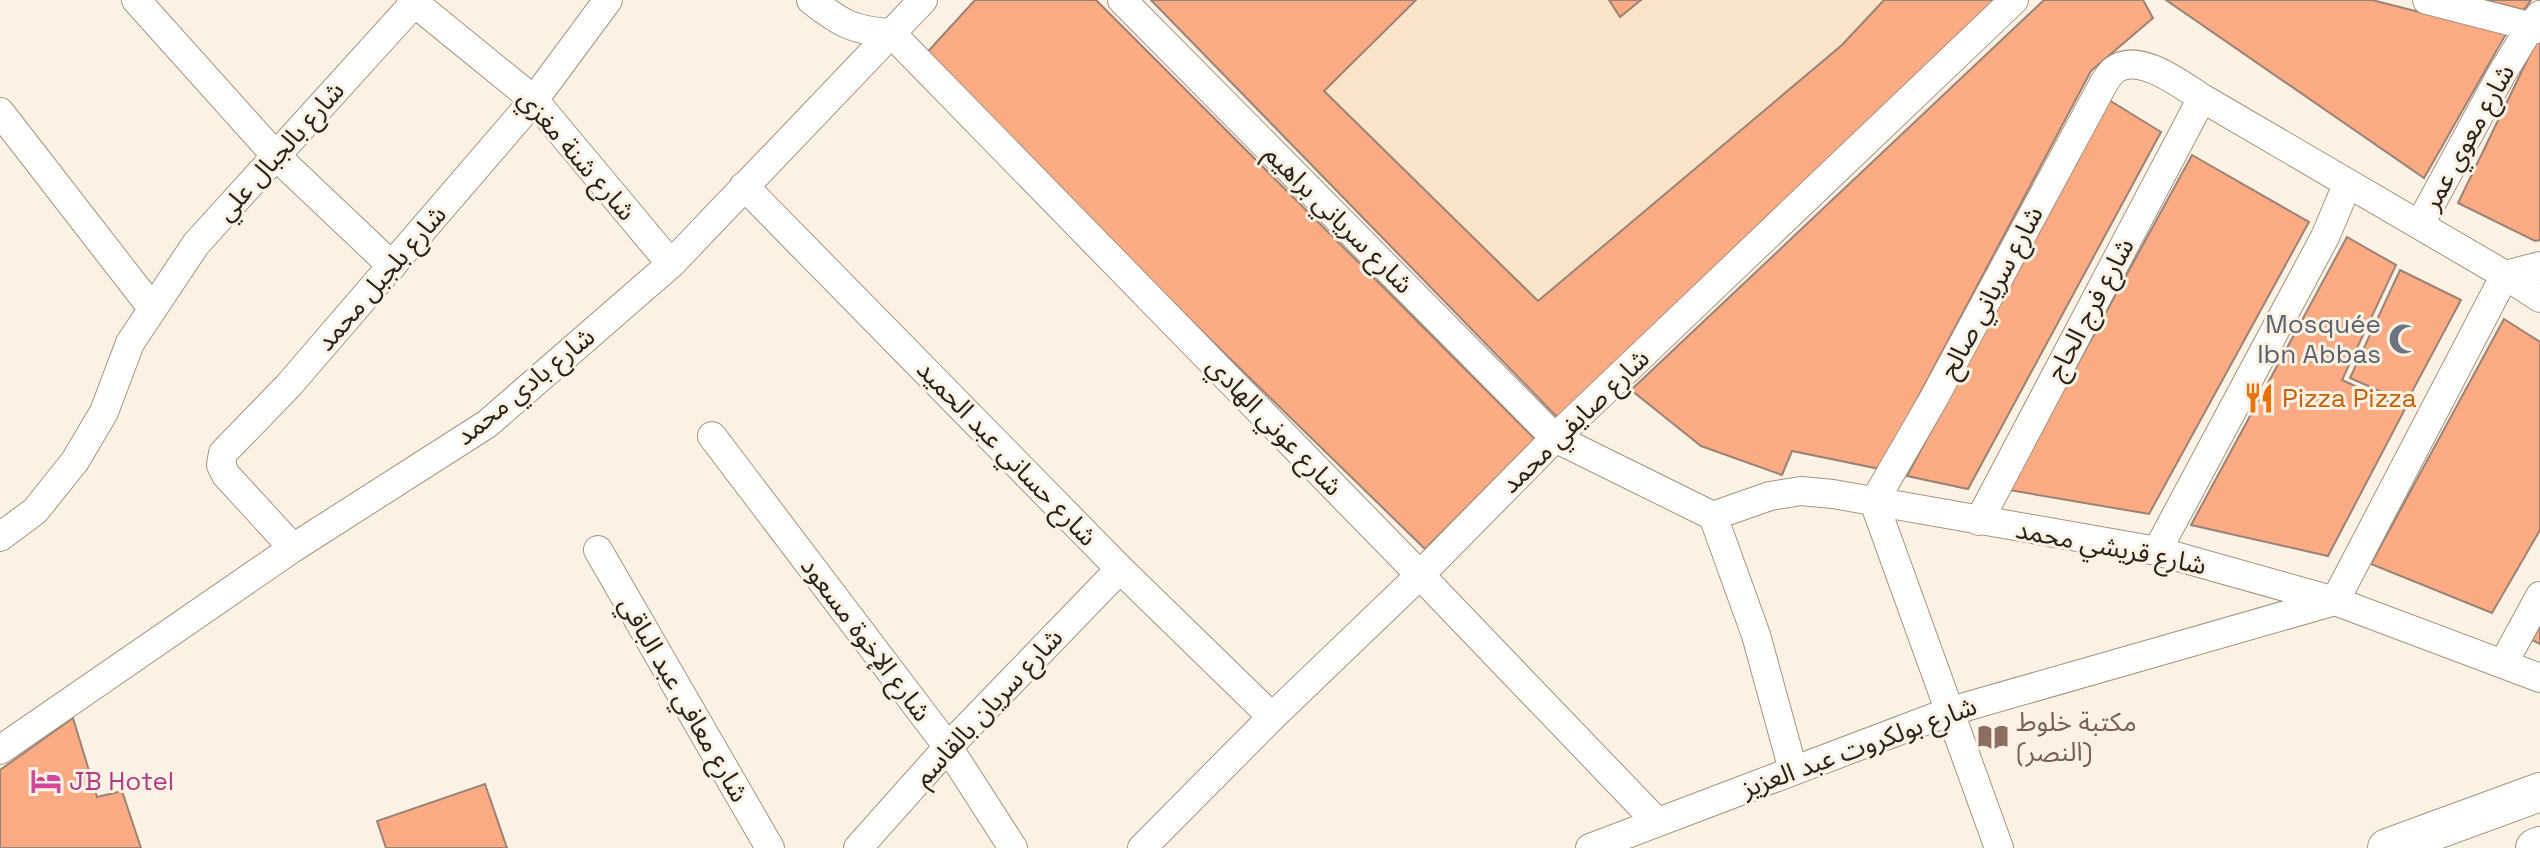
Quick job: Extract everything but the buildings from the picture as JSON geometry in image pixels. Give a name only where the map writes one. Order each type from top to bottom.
[{"type":"main road","points":[[2387,848],[2540,792]]},
{"type":"main road","points":[[2535,848],[2540,846]]},
{"type":"street","points":[[136,0],[277,157],[393,266]]},
{"type":"street","name":"شارع بلجبل محمد","points":[[293,548],[226,475],[221,465],[223,453],[289,385],[393,266],[534,100],[608,0]]},
{"type":"street","points":[[811,0],[839,22],[865,32],[891,33]]},
{"type":"street","name":"شارع بادي محمد","points":[[0,750],[293,548],[487,424],[671,264],[923,0]]},
{"type":"street","name":"شارع سرياني براهيم","points":[[1122,0],[1555,438],[1713,516]]},
{"type":"street","name":"شارع صايفي محمد","points":[[1142,848],[1272,717],[1420,575],[1555,438],[2014,0]]},
{"type":"street","points":[[2427,0],[2537,23]]},
{"type":"street","name":"شارع بالجبال علي","points":[[0,537],[35,511],[75,461],[104,412],[130,343],[196,243],[277,157],[414,1]]},
{"type":"street","name":"شارع شنة مغزي","points":[[414,1],[534,100],[671,264]]},
{"type":"street","name":"شارع معوي عمر","points":[[2420,225],[2501,75],[2537,23]]},
{"type":"street","name":"شارع عوني الهادي","points":[[891,33],[1657,822]]},
{"type":"street","name":"شارع سرياني صالح","points":[[1874,502],[2113,71],[2121,66],[2138,65],[2154,69],[2202,98]]},
{"type":"street","points":[[2202,98],[2540,298]]},
{"type":"street","name":"شارع فرج الحاج","points":[[1979,521],[2202,98]]},
{"type":"street","points":[[0,113],[152,308]]},
{"type":"street","points":[[2157,551],[2325,237],[2347,185]]},
{"type":"street","name":"شارع حساني عبد الحميد","points":[[744,186],[1120,569],[1272,717]]},
{"type":"street","points":[[2335,601],[2505,275],[2540,266]]},
{"type":"street","name":"شارع الإخوة مسعود","points":[[712,436],[948,747],[1013,848]]},
{"type":"street","name":"شارع قريشي محمد","points":[[1713,516],[1770,496],[1801,491],[1833,494],[2157,551],[2335,601],[2540,678]]},
{"type":"street","points":[[1874,502],[1999,848]]},
{"type":"street","points":[[1713,516],[1756,635],[1793,770]]},
{"type":"street","name":"شارع معافي عبد الباقي","points":[[598,551],[770,848]]},
{"type":"street","name":"شارع سريان بالقاسم","points":[[858,848],[948,747],[1120,569]]},
{"type":"street","points":[[2503,664],[2540,596]]},
{"type":"street","name":"شارع بولكروت عبد العزيز","points":[[1590,848],[1951,712],[2335,601]]},
{"type":"shaded area","points":[[1416,0],[1609,0],[1620,17],[1641,0],[1884,0],[1842,45],[1538,301],[1324,91]]},
{"type":"place","name":"Mosquée Ibn Abbas","points":[[2404,339]]},
{"type":"place","name":"Pizza Pizza","points":[[2259,398]]},
{"type":"place","name":"مكتبة خلوط (النصر)","points":[[1993,737]]},
{"type":"place","name":"JB Hotel","points":[[46,781]]}]
